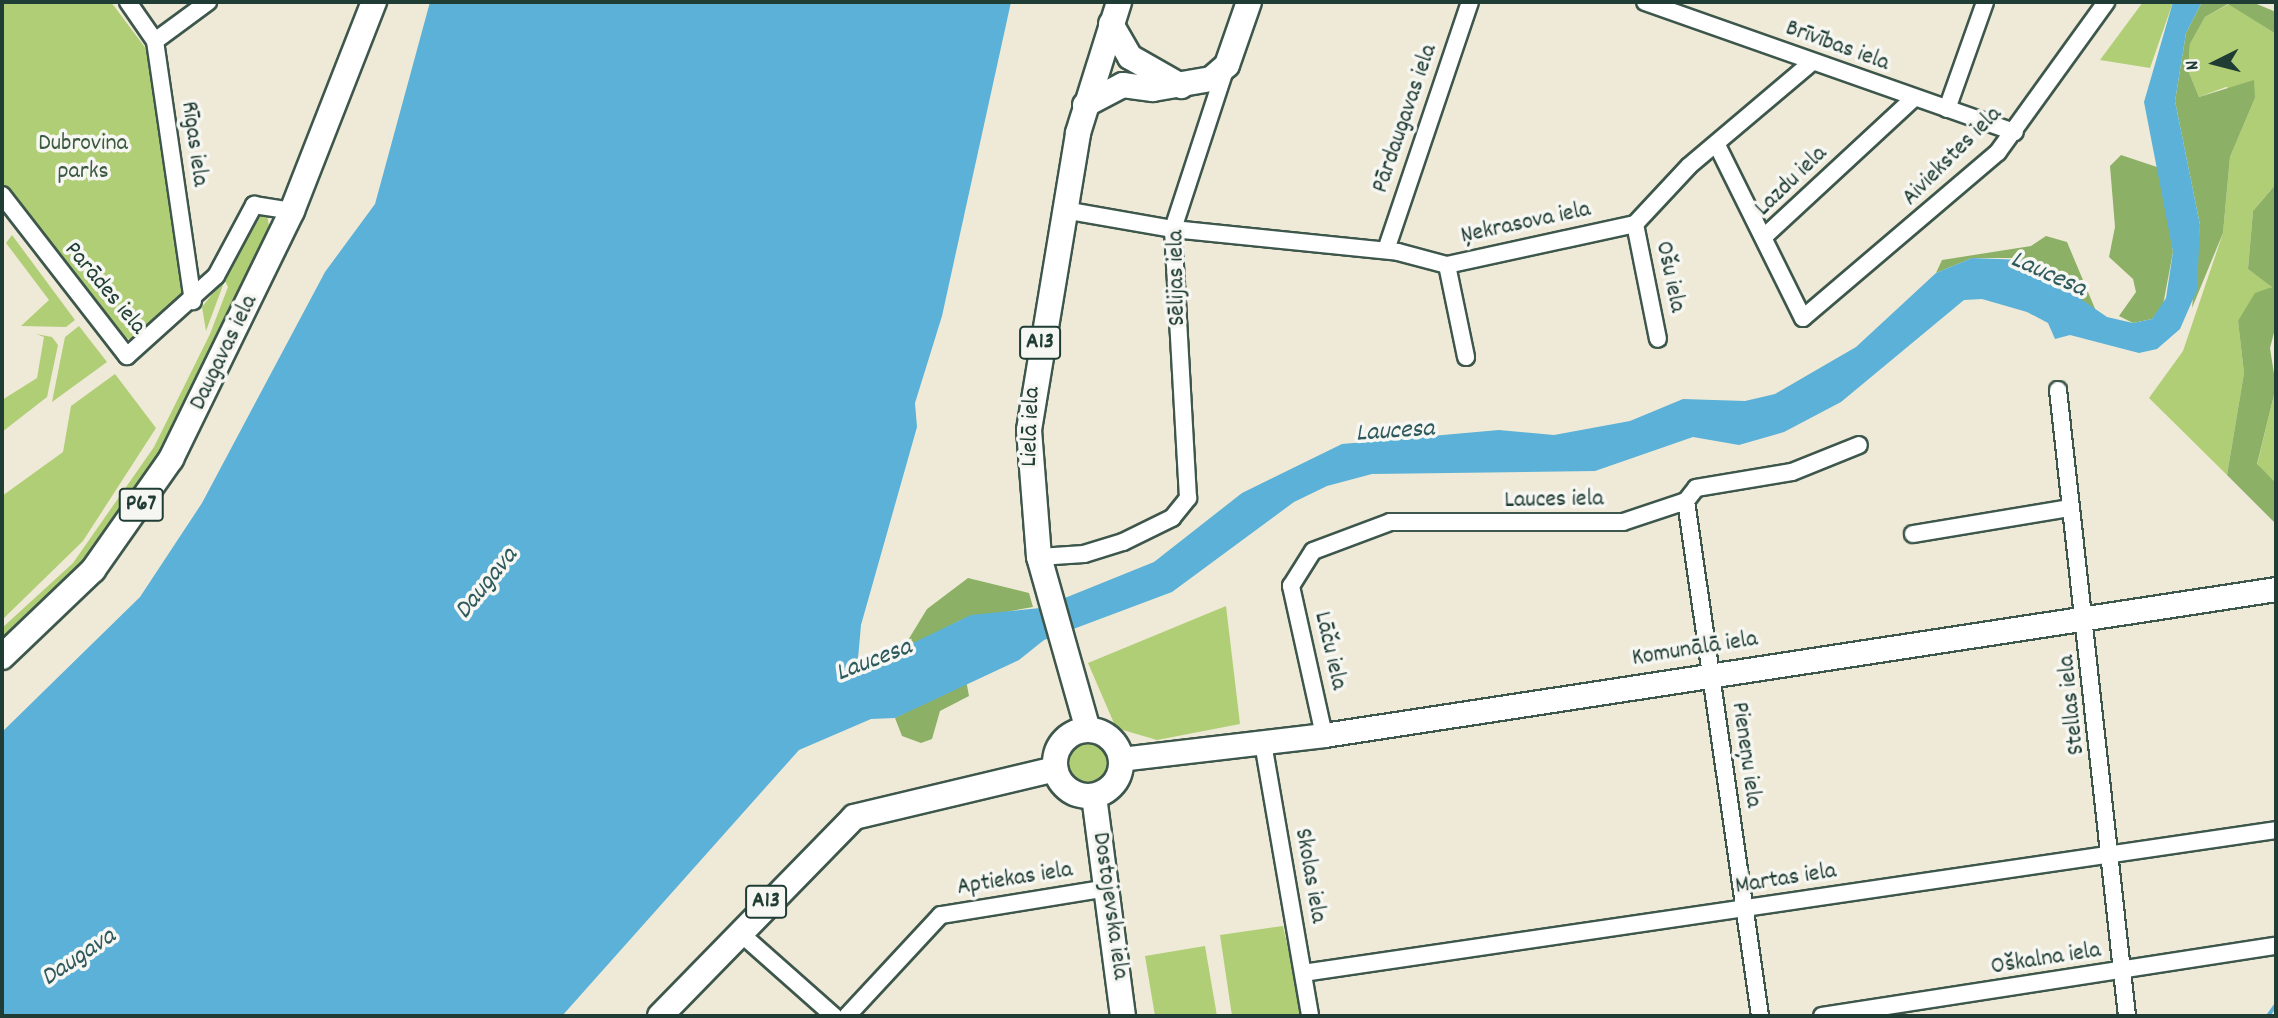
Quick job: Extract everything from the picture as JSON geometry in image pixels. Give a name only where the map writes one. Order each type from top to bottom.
[{"type":"main road","name":"Daugavas iela","points":[[2,657],[78,587],[136,513],[202,402],[292,211],[374,2]]},
{"type":"main road","name":"Sēlijas iela","points":[[1227,65],[1248,2]]},
{"type":"main road","points":[[1115,13],[1130,57],[1181,86]]},
{"type":"main road","name":"Lielā iela","points":[[1088,730],[1039,557],[1029,430],[1063,210],[1085,105],[1115,13]]},
{"type":"main road","points":[[1085,105],[1123,85],[1181,86],[1211,79],[1227,65]]},
{"type":"main road","points":[[1088,730],[1106,736],[1120,759],[1111,787],[1094,796],[1064,787],[1055,769],[1066,738],[1088,730]]},
{"type":"main road","name":"A13","points":[[660,1016],[822,844],[854,817],[885,805],[1055,769]]},
{"type":"main road","name":"Dostojevska iela","points":[[1094,796],[1123,1016]]},
{"type":"street","name":"Rīgas iela","points":[[128,2],[155,41],[193,301]]},
{"type":"street","points":[[155,41],[208,2]]},
{"type":"street","name":"Pārdaugavas iela","points":[[1386,250],[1469,2]]},
{"type":"street","name":"Brīvības iela","points":[[1645,2],[1913,99],[2015,132]]},
{"type":"street","points":[[1947,109],[1984,2]]},
{"type":"street","name":"Aiviekstes iela","points":[[1803,318],[1923,221],[2015,132],[2106,2]]},
{"type":"street","points":[[1635,224],[1689,166],[1718,147],[1812,62]]},
{"type":"street","name":"Sēlijas iela","points":[[1039,557],[1116,544],[1172,518],[1188,498],[1173,229],[1227,65]]},
{"type":"street","name":"Lazdu iela","points":[[1803,318],[1766,234],[1913,99]]},
{"type":"street","points":[[1718,147],[1766,234]]},
{"type":"street","name":"Parādes iela","points":[[2,195],[127,356],[193,301],[225,265],[254,205],[292,211]]},
{"type":"street","name":"Ņekrasova iela","points":[[1063,210],[1173,229],[1386,250],[1447,265],[1635,224]]},
{"type":"street","name":"Ošu iela","points":[[1635,224],[1658,339]]},
{"type":"street","points":[[1447,265],[1466,358]]},
{"type":"street","name":"Stellas iela","points":[[2058,390],[2070,508],[2087,615],[2127,1016]]},
{"type":"street","name":"Lauces iela","points":[[1292,577],[1313,551],[1390,522],[1602,525],[1686,501],[1696,488],[1792,472],[1859,445]]},
{"type":"street","name":"Pieneņu iela","points":[[1686,501],[1760,1016]]},
{"type":"street","points":[[1913,534],[2070,508]]},
{"type":"street","name":"Lāču iela","points":[[1292,577],[1324,735]]},
{"type":"street","name":"Komunālā iela","points":[[1120,759],[1324,735],[2087,615],[2276,589]]},
{"type":"street","name":"Skolas iela","points":[[1263,743],[1310,1016]]},
{"type":"street","name":"Martas iela","points":[[1303,974],[2276,830]]},
{"type":"street","name":"Aptiekas iela","points":[[857,1013],[941,915],[1107,888]]},
{"type":"street","points":[[738,932],[834,1016]]},
{"type":"street","name":"Oškalna iela","points":[[1822,1016],[2276,946]]},
{"type":"green space","name":"Dubrovina parks","points":[[2,2],[111,2],[150,54],[185,295],[135,341],[111,333],[2,185]]},
{"type":"green space","points":[[2143,2],[2173,2],[2150,68],[2100,60]]},
{"type":"green space","points":[[2202,2],[2252,2],[2276,12],[2276,34],[2228,4],[2205,17],[2190,44],[2188,70],[2199,97],[2254,80],[2255,98],[2230,157],[2223,233],[2192,308],[2200,225],[2175,101],[2186,33]]},
{"type":"green space","points":[[2229,4],[2276,34],[2276,184],[2253,211],[2248,269],[2272,286],[2238,321],[2244,373],[2227,475],[2149,398],[2183,351],[2223,233],[2230,157],[2255,98],[2226,87],[2199,97],[2188,70],[2190,44],[2205,17]]},
{"type":"green space","points":[[2121,155],[2160,168],[2173,252],[2163,305],[2152,319],[2133,323],[2119,316],[2136,292],[2133,279],[2109,257],[2115,227],[2110,166]]},
{"type":"green space","points":[[2276,184],[2276,325],[2270,348],[2276,387],[2257,464],[2276,483],[2276,524],[2227,475],[2244,373],[2238,321],[2255,293],[2272,287],[2248,269],[2253,211]]},
{"type":"green space","points":[[267,215],[269,226],[208,376],[100,551],[2,649],[2,628],[73,563],[154,447],[210,334],[228,287],[224,279],[260,216]]},
{"type":"green space","points":[[12,235],[75,320],[66,327],[21,326],[49,300],[6,243]]},
{"type":"green space","points":[[2046,236],[2067,242],[2096,311],[2014,258],[1972,258],[1936,273],[1942,260],[2031,246]]},
{"type":"green space","points":[[221,283],[223,285],[206,331],[202,307]]},
{"type":"green space","points":[[79,326],[107,362],[52,402],[65,337]]},
{"type":"green space","points":[[36,334],[52,337],[58,345],[47,397],[2,432],[2,400],[37,378],[44,337]]},
{"type":"green space","points":[[115,374],[156,428],[83,541],[2,620],[2,496],[63,452],[71,406]]},
{"type":"green space","points":[[2276,387],[2276,483],[2257,465]]},
{"type":"green space","points":[[968,578],[1029,593],[1033,607],[961,620],[902,650],[927,609]]},
{"type":"green space","points":[[1226,606],[1240,724],[1157,740],[1116,728],[1088,663]]},
{"type":"green space","points":[[966,680],[969,696],[940,711],[932,739],[921,743],[902,736],[895,718]]},
{"type":"green space","points":[[1088,740],[1104,747],[1111,763],[1104,779],[1088,786],[1072,779],[1065,763],[1072,747]]},
{"type":"green space","points":[[1283,926],[1303,1016],[1232,1016],[1220,935]]},
{"type":"green space","points":[[1205,946],[1217,1016],[1155,1016],[1145,956]]},
{"type":"water","name":"Daugava","points":[[430,2],[1011,2],[942,316],[915,403],[917,427],[861,625],[857,670],[971,615],[1040,608],[1154,562],[1242,493],[1342,444],[1499,430],[1554,435],[1630,421],[1683,399],[1745,401],[1775,394],[1856,347],[1936,273],[1972,258],[2024,260],[2107,317],[2133,323],[2152,319],[2166,298],[2173,252],[2144,102],[2173,2],[2202,2],[2186,33],[2175,101],[2200,225],[2197,290],[2180,329],[2157,349],[2139,353],[2070,335],[2055,339],[2048,323],[2027,312],[1982,299],[1964,300],[1841,402],[1784,432],[1739,445],[1693,437],[1595,471],[1372,474],[1327,486],[1294,502],[1172,592],[1044,640],[1019,660],[895,718],[871,719],[799,750],[562,1016],[2,1016],[2,732],[140,597],[202,503],[325,272],[375,204]]},
{"type":"waterway","points":[[2268,1016],[2276,1005]]},
{"type":"water label","name":"Laucesa","points":[[2048,275]]},
{"type":"water label","name":"Laucesa","points":[[1395,432]]},
{"type":"water label","name":"Laucesa","points":[[874,661]]}]
